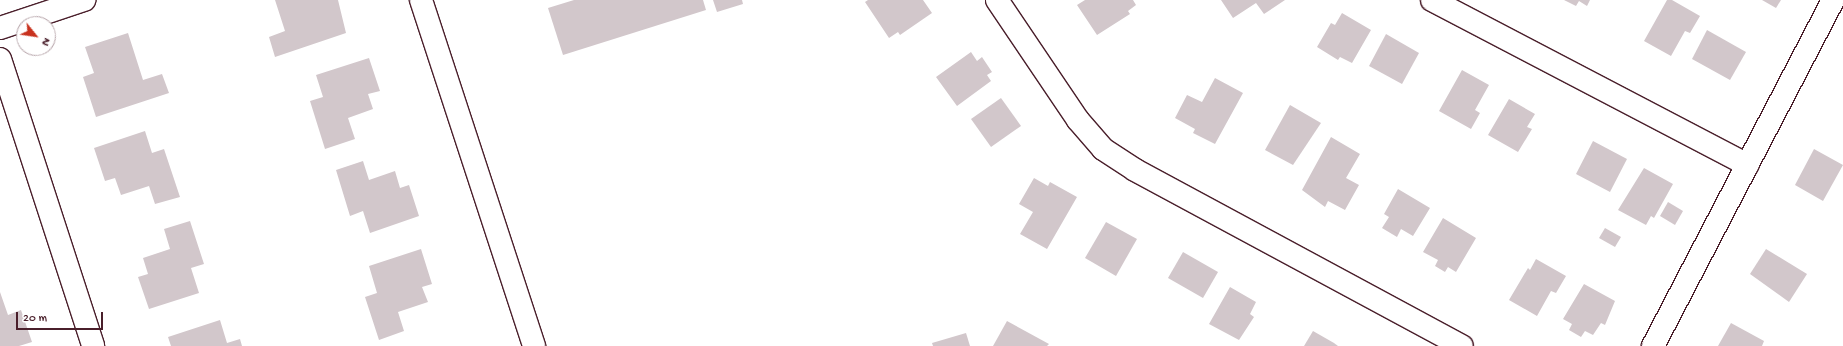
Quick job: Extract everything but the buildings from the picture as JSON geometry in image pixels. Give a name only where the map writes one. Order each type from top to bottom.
[{"type":"street","points":[[0,28],[84,0]]},
{"type":"street","points":[[421,0],[534,346]]},
{"type":"street","points":[[997,0],[1078,120],[1103,149],[1135,170],[1462,346]]},
{"type":"street","points":[[1432,0],[1747,165]]},
{"type":"street","points":[[1653,346],[1832,0]]},
{"type":"street","points":[[0,59],[93,346]]}]
